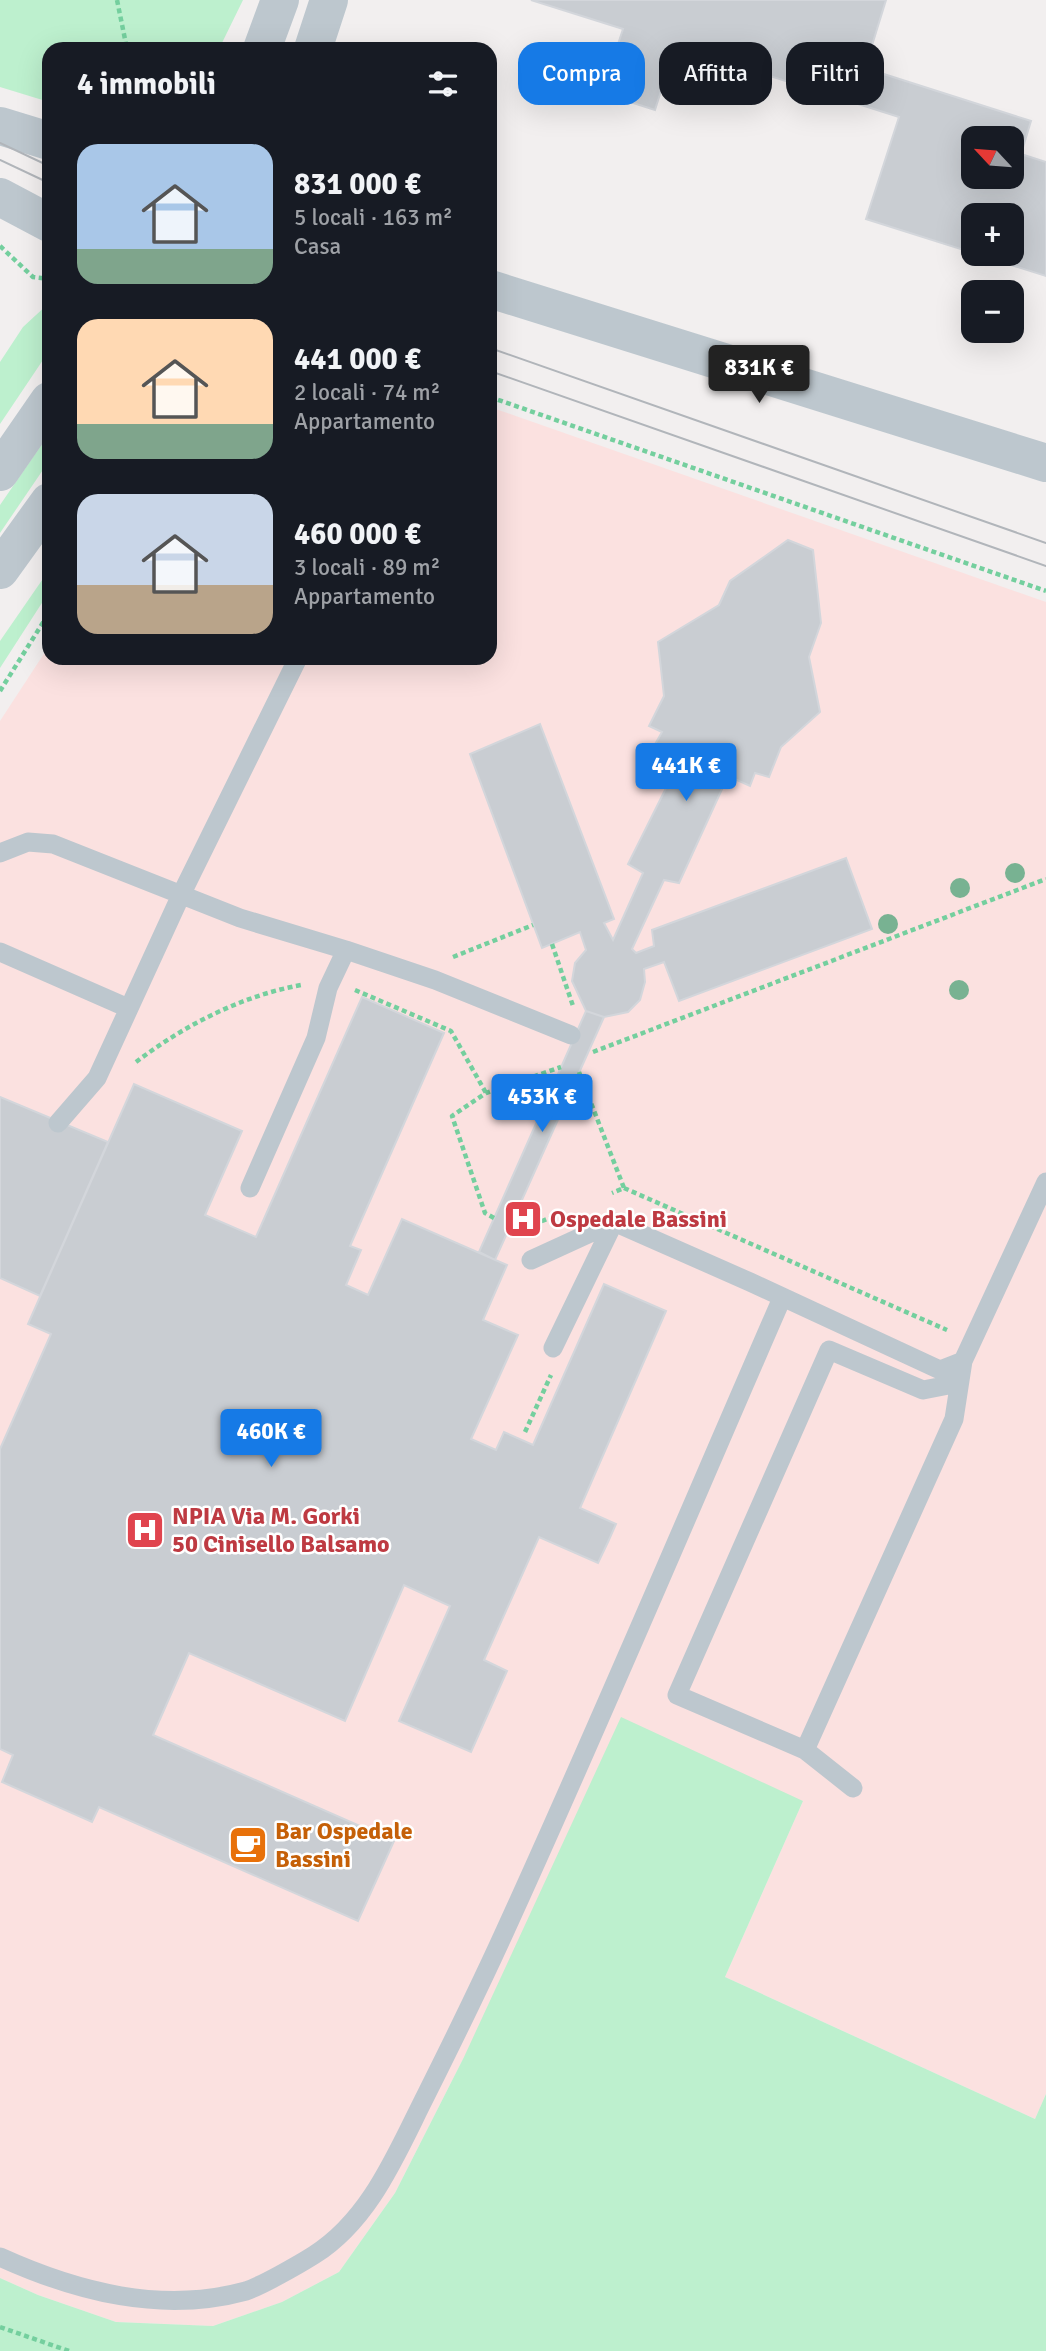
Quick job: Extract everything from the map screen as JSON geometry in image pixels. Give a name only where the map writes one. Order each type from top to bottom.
[{"type":"street","points":[[265,42],[280,0]]},
{"type":"street","points":[[315,42],[329,0]]},
{"type":"street","points":[[0,126],[42,139]]},
{"type":"street","points":[[0,197],[42,219]]},
{"type":"street","points":[[497,291],[1046,463]]},
{"type":"street","points":[[0,472],[42,411]]},
{"type":"street","points":[[0,570],[42,512]]},
{"type":"lane","points":[[58,1123],[97,1078],[181,895],[295,665]]},
{"type":"lane","points":[[0,853],[28,842],[53,844],[240,918],[423,976],[571,1035]]},
{"type":"lane","points":[[250,1188],[316,1038],[328,988],[346,950]]},
{"type":"lane","points":[[0,952],[128,1008]]},
{"type":"lane","points":[[805,1750],[954,1419],[963,1361],[1046,1182]]},
{"type":"lane","points":[[531,1260],[614,1222],[940,1370],[963,1361]]},
{"type":"lane","points":[[553,1348],[614,1222]]},
{"type":"lane","points":[[0,2257],[70,2284],[124,2298],[181,2301],[248,2290],[316,2254],[354,2223],[385,2175],[473,2001],[546,1841],[782,1298]]},
{"type":"lane","points":[[853,1788],[805,1750],[677,1695],[829,1350],[923,1390],[959,1382]]},
{"type":"path","points":[[117,0],[126,42]]},
{"type":"path","points":[[0,246],[33,277],[42,278]]},
{"type":"path","points":[[497,399],[1046,591]]},
{"type":"path","points":[[0,691],[42,624]]},
{"type":"path","points":[[596,1051],[1046,879]]},
{"type":"path","points":[[423,976],[436,965],[533,925]]},
{"type":"path","points":[[552,944],[576,1016]]},
{"type":"path","points":[[97,1078],[111,1080],[155,1048],[228,1007],[271,990],[301,985],[359,990],[451,1031],[486,1093]]},
{"type":"path","points":[[494,1218],[485,1213],[452,1116],[486,1093],[561,1067]]},
{"type":"path","points":[[579,1072],[624,1188],[972,1341]]},
{"type":"path","points":[[601,1197],[624,1188]]},
{"type":"path","points":[[510,1226],[519,1230],[566,1211]]},
{"type":"path","points":[[525,1432],[560,1355],[553,1348]]},
{"type":"path","points":[[0,2327],[69,2351]]},
{"type":"shaded area","name":"Ospedale Bassini","points":[[497,409],[1046,602],[1046,2094],[1035,2119],[725,1977],[803,1801],[464,2057],[395,2193],[339,2272],[282,2302],[213,2326],[116,2322],[38,2295],[0,2278],[0,721],[42,657],[42,665],[497,665]]},
{"type":"green space","points":[[0,0],[243,0],[222,42],[42,42],[42,100],[0,87]]},
{"type":"green space","points":[[42,309],[42,361],[0,424],[0,362],[23,327]]},
{"type":"green space","points":[[42,444],[42,471],[0,533],[0,505]]},
{"type":"green space","points":[[42,580],[42,603],[0,668],[0,641]]},
{"type":"green space","points":[[621,1717],[803,1801],[725,1977],[1035,2119],[1046,2094],[1046,2351],[0,2351],[0,2278],[38,2295],[116,2322],[213,2326],[282,2302],[339,2272],[395,2193],[464,2057]]},
{"type":"building","points":[[531,0],[886,0],[873,42],[786,42],[786,81],[772,77],[772,42],[659,42],[659,97],[655,110],[639,105],[645,105],[645,42],[619,42],[623,29]]},
{"type":"building","points":[[884,74],[1031,121],[1024,144],[1024,126],[961,126],[961,189],[1024,189],[1024,155],[1046,162],[1046,276],[1014,266],[1024,266],[1024,203],[961,203],[961,249],[866,219],[899,117],[861,105],[884,105]]},
{"type":"building","points":[[788,540],[813,550],[821,623],[809,657],[820,712],[781,747],[769,777],[755,773],[750,786],[728,776],[679,883],[664,880],[632,949],[636,953],[654,946],[652,930],[846,858],[872,929],[679,1001],[664,962],[644,969],[645,982],[640,1000],[628,1012],[604,1017],[586,1011],[572,981],[575,963],[586,950],[580,932],[542,948],[470,754],[540,724],[614,919],[604,923],[613,940],[643,873],[628,864],[680,760],[654,746],[662,732],[649,726],[664,696],[658,642],[719,605],[730,581]]},
{"type":"building","points":[[362,997],[444,1033],[350,1246],[361,1250],[346,1285],[368,1295],[402,1219],[507,1265],[483,1320],[518,1335],[471,1439],[496,1450],[504,1432],[533,1445],[604,1284],[666,1311],[580,1508],[616,1524],[598,1563],[539,1537],[484,1660],[507,1671],[471,1752],[399,1721],[450,1606],[404,1585],[345,1721],[189,1653],[153,1735],[394,1841],[358,1921],[99,1807],[92,1822],[2,1782],[13,1755],[0,1749],[0,1449],[51,1334],[28,1324],[134,1084],[242,1131],[205,1215],[256,1237]]},
{"type":"building","points":[[586,1011],[604,1017],[495,1260],[479,1252]]},
{"type":"building","points":[[0,1097],[108,1142],[40,1296],[0,1278]]},
{"type":"tram line","points":[[0,143],[42,163]]},
{"type":"tram line","points":[[0,160],[42,180]]},
{"type":"tram line","points":[[497,350],[1046,543]]},
{"type":"tram line","points":[[497,373],[1046,566]]},
{"type":"place","name":"Ospedale Bassini","points":[[523,1219]]},
{"type":"place","name":"NPIA Via M. Gorki 50 Cinisello Balsamo","points":[[145,1530]]},
{"type":"place","name":"Bar Ospedale Bassini","points":[[248,1845]]}]
